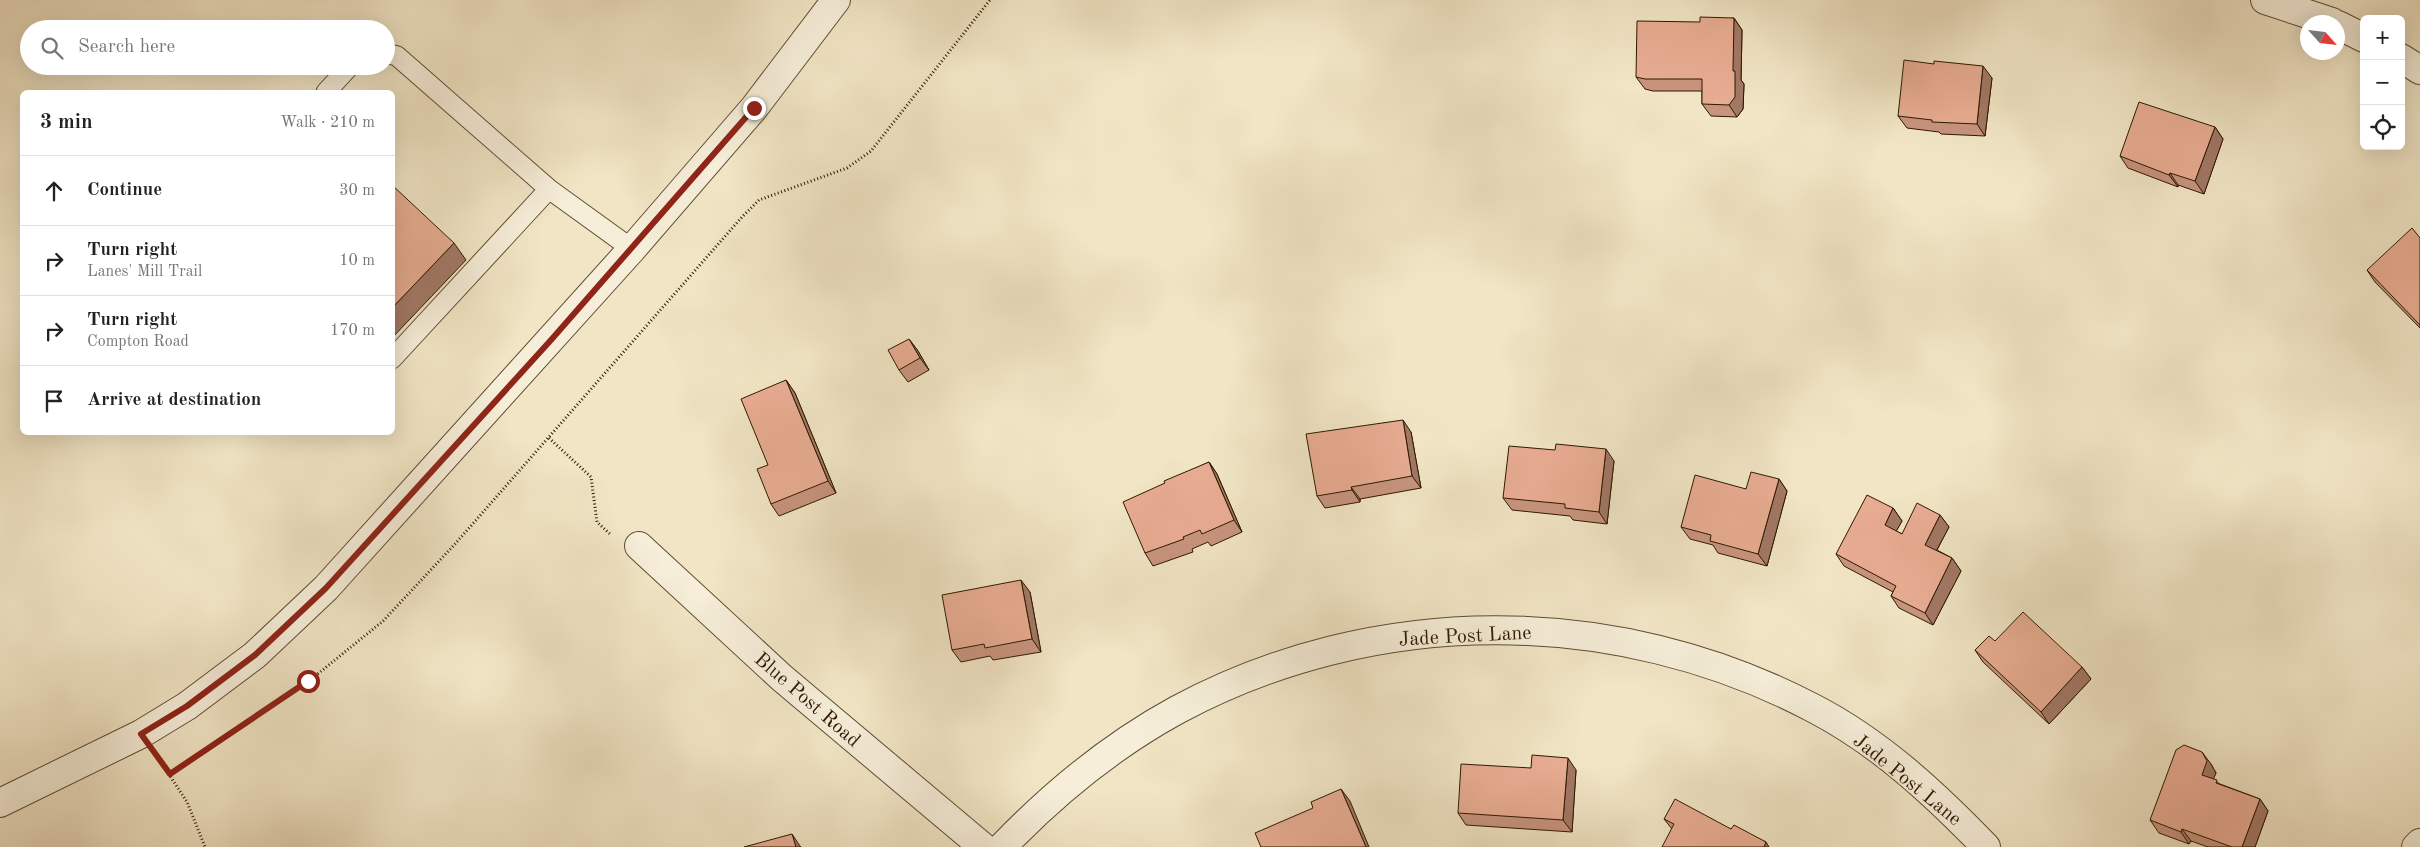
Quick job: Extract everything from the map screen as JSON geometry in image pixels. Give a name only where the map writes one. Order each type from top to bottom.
[{"type":"street","points":[[3,801],[141,734],[187,706],[255,655],[326,588],[632,249],[754,108],[836,0]]},
{"type":"street","points":[[2279,2],[2313,15]]},
{"type":"street","points":[[2345,28],[2360,36]]},
{"type":"street","points":[[2404,60],[2420,70]]},
{"type":"street","name":"Blue Post Road","points":[[638,546],[782,678],[983,847]]},
{"type":"street","name":"Jade Post Lane","points":[[1002,847],[1037,810],[1102,758],[1176,710],[1251,676],[1335,649],[1416,634],[1505,629],[1587,634],[1668,650],[1746,676],[1815,708],[1879,750],[1947,806],[1986,847]]},
{"type":"street","points":[[2416,847],[2420,843]]},
{"type":"lane","points":[[395,55],[549,189],[632,249]]},
{"type":"lane","points":[[328,90],[342,75]]},
{"type":"lane","points":[[395,356],[549,189]]},
{"type":"path","points":[[170,774],[308,681],[382,621],[455,544],[742,217],[759,200],[846,168],[871,151],[990,0]]},
{"type":"path","points":[[549,438],[591,478],[597,522],[632,554],[638,546]]},
{"type":"path","points":[[141,734],[170,774],[187,802],[205,847]]},
{"type":"building","points":[[1700,17],[1734,18],[1733,71],[1735,71],[1735,97],[1729,105],[1702,104],[1702,79],[1645,79],[1636,77],[1637,21],[1700,22]]},
{"type":"building","points":[[1904,60],[1934,64],[1934,61],[1983,66],[1977,124],[1932,122],[1932,120],[1898,116]]},
{"type":"building","points":[[2139,102],[2215,127],[2195,181],[2170,173],[2169,175],[2120,156]]},
{"type":"building","points":[[395,188],[454,243],[395,305]]},
{"type":"building","points":[[2412,228],[2420,238],[2420,325],[2367,270]]},
{"type":"building","points":[[909,339],[920,358],[899,370],[888,350]]},
{"type":"building","points":[[786,380],[828,481],[771,504],[757,469],[768,465],[741,399]]},
{"type":"building","points":[[1403,420],[1412,476],[1351,487],[1352,490],[1317,496],[1306,434]]},
{"type":"building","points":[[1556,444],[1606,449],[1599,512],[1565,508],[1565,504],[1503,498],[1509,446],[1555,450]]},
{"type":"building","points":[[1209,462],[1234,520],[1202,534],[1200,530],[1183,537],[1184,539],[1145,553],[1123,502],[1165,483],[1164,481]]},
{"type":"building","points":[[1751,472],[1779,479],[1758,554],[1710,541],[1711,535],[1681,527],[1695,475],[1746,489]]},
{"type":"building","points":[[1867,495],[1893,508],[1885,525],[1902,534],[1917,503],[1940,515],[1925,545],[1952,558],[1925,613],[1891,596],[1896,586],[1836,554]]},
{"type":"building","points":[[1021,580],[1032,639],[985,648],[984,644],[952,650],[942,595]]},
{"type":"building","points":[[2023,612],[2082,667],[2041,712],[1975,650],[1989,636],[1995,641]]},
{"type":"building","points":[[2184,745],[2202,752],[2207,761],[2202,775],[2217,780],[2216,783],[2260,799],[2242,847],[2232,847],[2182,829],[2181,832],[2150,820],[2176,750]]},
{"type":"building","points":[[1532,755],[1568,758],[1563,820],[1458,813],[1461,764],[1531,768]]},
{"type":"building","points":[[1341,789],[1366,847],[1261,847],[1255,833],[1313,808],[1311,802]]},
{"type":"building","points":[[1675,799],[1731,829],[1734,825],[1766,842],[1764,847],[1662,847],[1674,824],[1664,819]]},
{"type":"building","points":[[792,834],[796,847],[744,847]]},
{"type":"route","points":[[308,681],[170,774],[141,734],[187,706],[255,655],[326,588],[551,340],[754,108]]}]
